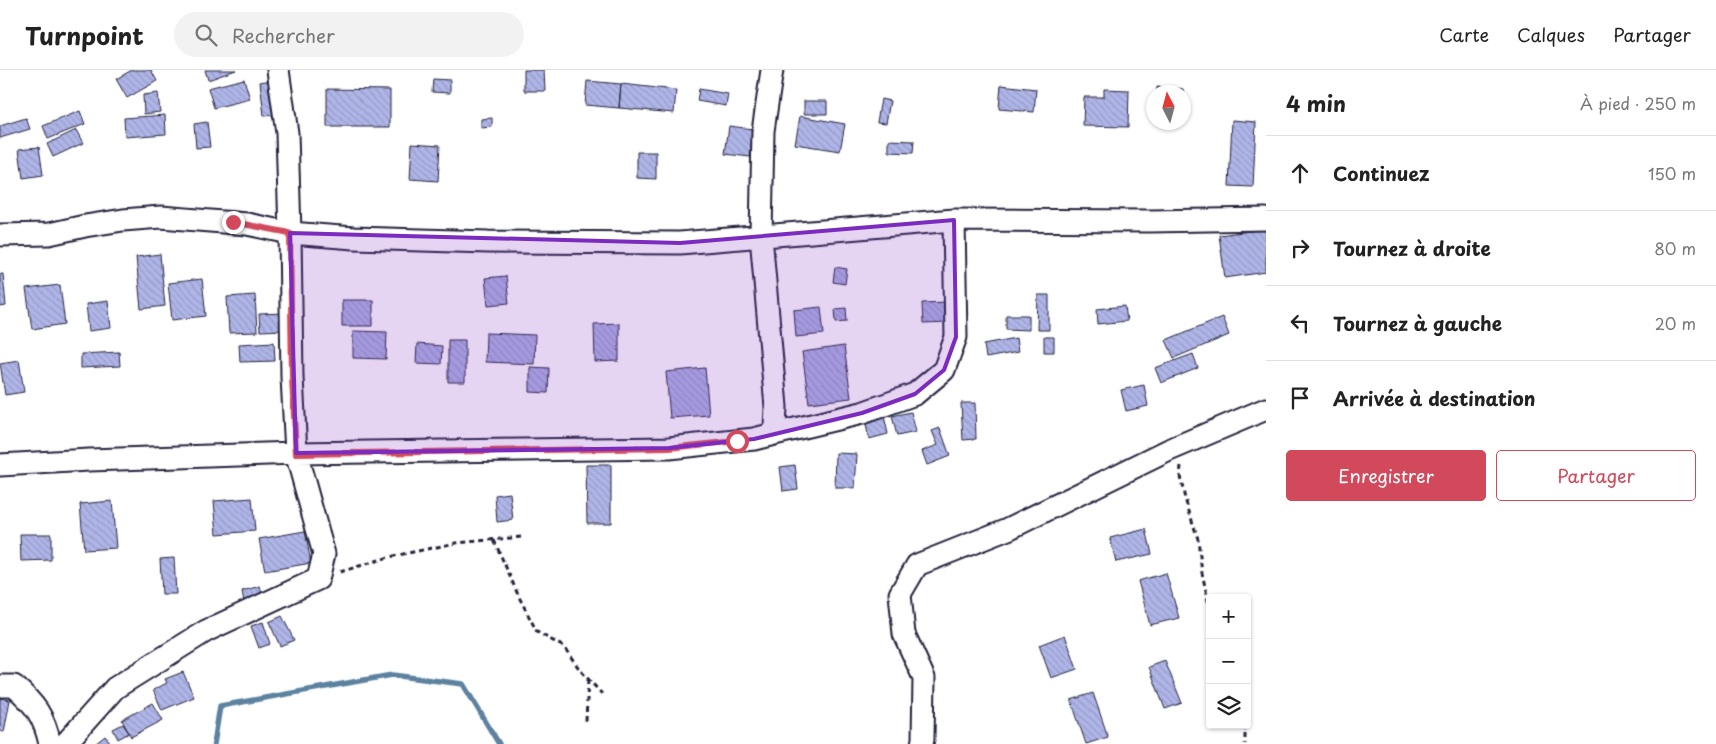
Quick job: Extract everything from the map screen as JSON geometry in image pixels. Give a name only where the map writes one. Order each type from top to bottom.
[{"type":"street","points":[[65,744],[115,688],[206,631],[318,579],[324,554],[296,454],[292,377],[287,133],[278,70]]},
{"type":"street","points":[[770,435],[775,426],[776,407],[761,236],[763,131],[772,70]]},
{"type":"street","points":[[0,235],[49,234],[104,223],[161,217],[247,224],[290,233],[354,238],[488,242],[680,243],[954,220],[1150,221],[1266,219]]},
{"type":"street","points":[[0,466],[89,460],[296,454],[669,448],[754,439],[862,413],[915,394],[944,370],[956,337],[954,220]]},
{"type":"street","points":[[922,744],[924,678],[904,634],[900,594],[917,565],[1008,529],[1169,450],[1266,409]]},
{"type":"street","points":[[0,686],[14,686],[32,702],[46,726],[50,744]]},
{"type":"path","points":[[1169,450],[1181,467],[1180,476],[1185,499],[1198,539],[1207,594]]},
{"type":"path","points":[[318,579],[389,557],[456,543],[522,537]]},
{"type":"path","points":[[494,540],[537,632],[564,647],[602,694]]},
{"type":"path","points":[[586,722],[588,679]]},
{"type":"path","points":[[1245,729],[1245,744]]},
{"type":"highlighted area","points":[[954,220],[956,337],[944,370],[915,394],[862,413],[754,439],[669,448],[296,453],[290,233],[680,243]]},
{"type":"building","points":[[132,70],[151,70],[157,81],[127,98],[116,79]]},
{"type":"building","points":[[205,70],[236,70],[208,80]]},
{"type":"building","points":[[524,70],[544,70],[545,91],[524,91]]},
{"type":"building","points":[[244,79],[250,99],[214,108],[208,88]]},
{"type":"building","points":[[433,79],[450,80],[450,93],[432,92]]},
{"type":"building","points":[[272,80],[276,115],[264,116],[260,82]]},
{"type":"building","points":[[587,81],[621,84],[619,108],[585,105]]},
{"type":"building","points":[[621,84],[676,90],[674,113],[619,108]]},
{"type":"building","points":[[1001,85],[1036,89],[1034,112],[999,109]]},
{"type":"building","points":[[327,89],[390,90],[390,127],[327,127]]},
{"type":"building","points":[[699,89],[728,94],[726,106],[697,101]]},
{"type":"building","points":[[1104,89],[1129,90],[1128,127],[1083,126],[1084,97],[1104,97]]},
{"type":"building","points":[[158,93],[160,112],[144,114],[143,95]]},
{"type":"building","points":[[881,99],[890,101],[886,123],[877,122]]},
{"type":"building","points":[[804,101],[827,101],[827,114],[804,114]]},
{"type":"building","points":[[80,111],[85,124],[48,139],[43,126]]},
{"type":"building","points":[[165,115],[166,134],[125,137],[124,118]]},
{"type":"building","points":[[800,116],[845,124],[840,151],[795,144]]},
{"type":"building","points":[[26,118],[30,129],[0,138],[0,126]]},
{"type":"building","points":[[492,118],[492,127],[481,128],[481,119]]},
{"type":"building","points":[[1232,120],[1256,122],[1253,187],[1229,186]]},
{"type":"building","points":[[207,122],[210,147],[196,148],[194,124]]},
{"type":"building","points":[[729,126],[753,129],[750,157],[725,154]]},
{"type":"building","points":[[76,130],[83,143],[53,157],[47,144]]},
{"type":"building","points":[[889,140],[914,141],[913,153],[889,152]]},
{"type":"building","points":[[412,143],[440,145],[438,181],[410,179]]},
{"type":"building","points":[[39,147],[43,175],[23,178],[19,149]]},
{"type":"building","points":[[637,152],[656,152],[656,179],[637,178]]},
{"type":"building","points":[[1266,229],[1266,272],[1225,278],[1219,235]]},
{"type":"building","points":[[160,254],[165,306],[141,309],[136,257]]},
{"type":"building","points":[[835,267],[847,269],[845,284],[833,282]]},
{"type":"building","points":[[0,274],[3,274],[6,306],[0,307]]},
{"type":"building","points":[[506,276],[509,303],[488,305],[485,278]]},
{"type":"building","points":[[202,279],[206,316],[172,320],[168,283]]},
{"type":"building","points":[[60,285],[65,324],[32,329],[26,289]]},
{"type":"building","points":[[255,295],[257,332],[229,333],[227,297]]},
{"type":"building","points":[[1038,295],[1049,295],[1049,330],[1037,330]]},
{"type":"building","points":[[342,300],[373,300],[373,326],[342,326]]},
{"type":"building","points":[[108,301],[111,328],[89,331],[86,304]]},
{"type":"building","points":[[948,302],[948,323],[923,324],[922,303]]},
{"type":"building","points":[[1125,306],[1127,321],[1098,324],[1097,309]]},
{"type":"building","points":[[821,307],[824,334],[796,337],[794,310]]},
{"type":"building","points":[[846,308],[847,321],[836,322],[835,309]]},
{"type":"building","points":[[285,313],[286,330],[260,331],[259,314]]},
{"type":"building","points":[[1006,315],[1029,315],[1029,330],[1006,329]]},
{"type":"building","points":[[1222,317],[1229,335],[1174,358],[1166,340]]},
{"type":"building","points":[[619,323],[619,361],[595,362],[594,324]]},
{"type":"building","points":[[353,331],[387,332],[386,359],[353,358]]},
{"type":"building","points":[[486,333],[535,335],[534,364],[485,362]]},
{"type":"building","points":[[1044,337],[1054,337],[1054,352],[1044,352]]},
{"type":"building","points":[[1016,338],[1018,352],[986,358],[984,344]]},
{"type":"building","points":[[448,340],[465,340],[465,382],[448,382]]},
{"type":"building","points":[[274,342],[275,361],[240,362],[239,344]]},
{"type":"building","points":[[417,344],[442,346],[441,364],[416,363]]},
{"type":"building","points":[[844,346],[851,398],[809,403],[802,352]]},
{"type":"building","points":[[119,352],[120,366],[81,368],[81,354]]},
{"type":"building","points":[[1193,354],[1198,368],[1161,383],[1155,368]]},
{"type":"building","points":[[19,360],[24,392],[5,395],[0,363]]},
{"type":"building","points":[[530,367],[549,368],[548,393],[530,392]]},
{"type":"building","points":[[705,368],[709,415],[670,418],[666,372]]},
{"type":"building","points":[[1144,385],[1148,406],[1126,411],[1121,390]]},
{"type":"building","points":[[961,403],[975,403],[976,439],[963,440]]},
{"type":"building","points":[[911,412],[916,432],[897,436],[892,416]]},
{"type":"building","points":[[884,416],[888,434],[869,439],[865,420]]},
{"type":"building","points":[[940,428],[950,456],[927,465],[922,451],[938,445],[932,431]]},
{"type":"building","points":[[836,453],[857,454],[855,488],[835,488]]},
{"type":"building","points":[[586,465],[611,465],[611,523],[587,523]]},
{"type":"building","points":[[795,465],[798,489],[783,491],[780,467]]},
{"type":"building","points":[[510,493],[513,520],[497,522],[495,495]]},
{"type":"building","points":[[252,498],[255,531],[217,534],[214,501]]},
{"type":"building","points":[[112,501],[116,548],[84,550],[80,504]]},
{"type":"building","points":[[1146,529],[1152,554],[1116,562],[1110,538]]},
{"type":"building","points":[[305,531],[311,563],[265,571],[259,539]]},
{"type":"building","points":[[20,534],[51,534],[51,560],[21,561]]},
{"type":"building","points":[[174,558],[176,594],[162,594],[160,559]]},
{"type":"building","points":[[1166,573],[1179,618],[1150,625],[1138,581]]},
{"type":"building","points":[[260,586],[263,597],[244,602],[242,591]]},
{"type":"building","points":[[282,616],[294,640],[280,646],[269,622]]},
{"type":"building","points":[[263,622],[270,644],[259,648],[251,626]]},
{"type":"building","points":[[1065,635],[1077,669],[1051,678],[1039,645]]},
{"type":"building","points":[[1165,661],[1182,703],[1165,709],[1149,667]]},
{"type":"building","points":[[183,672],[194,697],[162,710],[153,690],[167,683],[165,679]]},
{"type":"building","points":[[1093,693],[1108,737],[1086,744],[1071,700]]},
{"type":"building","points":[[0,698],[10,700],[4,732],[0,731]]},
{"type":"building","points":[[153,703],[163,720],[131,737],[122,720]]},
{"type":"building","points":[[123,724],[129,733],[118,739],[113,729]]},
{"type":"building","points":[[105,736],[112,744],[95,744]]},
{"type":"waterway","points":[[214,744],[220,706],[392,675],[463,684],[499,744]]},
{"type":"route","points":[[233,222],[290,233],[292,377],[296,454],[669,448],[737,441]]}]
